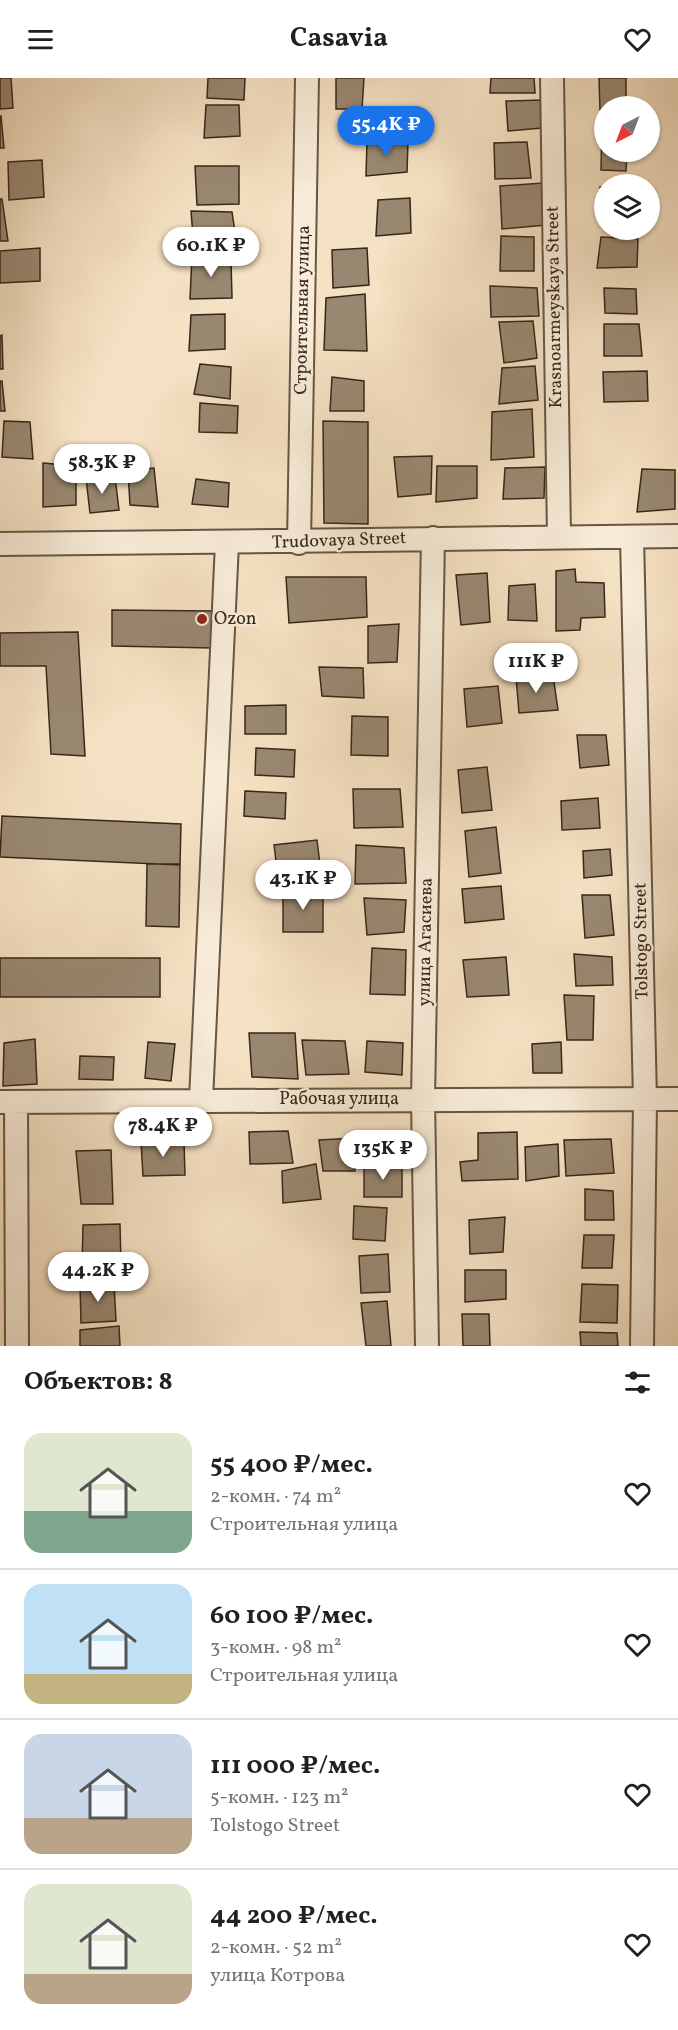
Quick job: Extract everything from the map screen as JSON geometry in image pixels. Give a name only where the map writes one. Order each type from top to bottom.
[{"type":"street","name":"Строительная улица","points":[[298,543],[307,78]]},
{"type":"street","name":"Krasnoarmeyskaya Street","points":[[552,78],[559,537]]},
{"type":"street","name":"Trudovaya Street","points":[[0,544],[298,543],[433,538],[678,536]]},
{"type":"street","name":"Tolstogo Street","points":[[632,537],[645,1100],[642,1346]]},
{"type":"street","name":"улица Агасиева","points":[[427,1346],[423,1099],[433,538]]},
{"type":"street","points":[[201,1100],[227,543]]},
{"type":"street","name":"Рабочая улица","points":[[8,1102],[678,1099]]},
{"type":"street","points":[[8,1102],[17,1346]]},
{"type":"building","points":[[0,78],[11,78],[13,108],[0,109]]},
{"type":"building","points":[[208,78],[245,78],[244,100],[207,98]]},
{"type":"building","points":[[336,78],[364,78],[362,109],[336,109]]},
{"type":"building","points":[[491,78],[534,78],[535,93],[490,93]]},
{"type":"building","points":[[599,78],[626,78],[626,96],[600,96]]},
{"type":"building","points":[[542,100],[542,128],[508,131],[506,101]]},
{"type":"building","points":[[206,105],[239,105],[240,136],[204,138]]},
{"type":"building","points":[[1,116],[4,148],[0,148]]},
{"type":"building","points":[[367,140],[408,141],[407,172],[366,176]]},
{"type":"building","points":[[527,142],[531,178],[495,179],[494,143]]},
{"type":"building","points":[[42,160],[44,197],[9,200],[8,162]]},
{"type":"building","points":[[601,162],[626,162],[626,171],[601,170]]},
{"type":"building","points":[[195,166],[239,166],[239,204],[197,205]]},
{"type":"building","points":[[543,183],[546,225],[502,229],[500,186]]},
{"type":"building","points":[[410,198],[411,233],[376,236],[378,200]]},
{"type":"building","points":[[0,199],[2,199],[8,241],[0,241]]},
{"type":"building","points":[[191,211],[232,212],[237,245],[194,249]]},
{"type":"building","points":[[501,236],[534,237],[534,271],[500,271]]},
{"type":"building","points":[[601,240],[638,240],[637,267],[597,268]]},
{"type":"building","points":[[40,248],[40,281],[0,283],[0,251]]},
{"type":"building","points":[[367,248],[369,285],[333,288],[332,250]]},
{"type":"building","points":[[192,256],[231,260],[232,298],[190,299]]},
{"type":"building","points":[[490,286],[537,288],[539,316],[491,317]]},
{"type":"building","points":[[604,288],[636,289],[637,314],[605,313]]},
{"type":"building","points":[[365,294],[367,351],[324,350],[326,298]]},
{"type":"building","points":[[225,314],[225,349],[189,351],[191,315]]},
{"type":"building","points":[[533,321],[537,358],[504,363],[499,322]]},
{"type":"building","points":[[604,324],[639,324],[642,356],[604,356]]},
{"type":"building","points":[[2,335],[3,369],[0,369],[0,336]]},
{"type":"building","points":[[200,364],[231,367],[230,399],[194,394]]},
{"type":"building","points":[[535,366],[538,400],[499,404],[502,368]]},
{"type":"building","points":[[647,371],[648,401],[604,402],[603,372]]},
{"type":"building","points":[[332,377],[364,381],[364,411],[330,411]]},
{"type":"building","points":[[0,381],[2,381],[5,411],[0,411]]},
{"type":"building","points":[[200,403],[238,406],[237,433],[199,432]]},
{"type":"building","points":[[532,409],[534,457],[491,460],[492,412]]},
{"type":"building","points":[[4,421],[30,422],[33,459],[2,457]]},
{"type":"building","points":[[323,421],[368,422],[368,524],[324,523]]},
{"type":"building","points":[[432,456],[431,494],[398,497],[394,457]]},
{"type":"building","points":[[43,463],[76,466],[76,505],[43,507]]},
{"type":"building","points":[[437,466],[477,466],[477,498],[436,502]]},
{"type":"building","points":[[545,467],[544,498],[503,499],[505,468]]},
{"type":"building","points":[[154,468],[158,507],[130,505],[128,471]]},
{"type":"building","points":[[642,469],[675,470],[675,509],[637,512]]},
{"type":"building","points":[[115,477],[119,510],[90,513],[86,478]]},
{"type":"building","points":[[196,479],[229,483],[228,507],[192,504]]},
{"type":"building","points":[[575,569],[576,582],[604,583],[605,617],[581,618],[580,630],[556,631],[556,571]]},
{"type":"building","points":[[487,573],[490,622],[461,625],[456,575]]},
{"type":"building","points":[[286,577],[366,577],[367,617],[289,623]]},
{"type":"building","points":[[535,584],[537,621],[508,620],[509,586]]},
{"type":"building","points":[[112,610],[213,611],[212,648],[112,646]]},
{"type":"building","points":[[399,624],[397,662],[368,663],[368,626]]},
{"type":"building","points":[[78,632],[85,756],[51,754],[46,666],[0,666],[0,633]]},
{"type":"building","points":[[319,667],[363,668],[364,698],[322,696]]},
{"type":"building","points":[[553,675],[558,710],[519,713],[516,677]]},
{"type":"building","points":[[498,686],[502,723],[467,727],[464,689]]},
{"type":"building","points":[[286,705],[286,734],[245,734],[245,706]]},
{"type":"building","points":[[352,716],[388,717],[388,756],[351,755]]},
{"type":"building","points":[[577,735],[606,735],[609,765],[580,768]]},
{"type":"building","points":[[256,748],[295,750],[294,777],[255,775]]},
{"type":"building","points":[[487,767],[492,810],[462,813],[458,770]]},
{"type":"building","points":[[353,789],[400,789],[403,827],[354,828]]},
{"type":"building","points":[[245,791],[286,793],[285,819],[244,816]]},
{"type":"building","points":[[598,798],[600,828],[562,830],[561,801]]},
{"type":"building","points":[[2,816],[181,824],[180,865],[0,857]]},
{"type":"building","points":[[496,827],[501,873],[469,877],[465,831]]},
{"type":"building","points":[[317,840],[321,873],[278,877],[274,845]]},
{"type":"building","points":[[356,845],[404,848],[406,883],[355,884]]},
{"type":"building","points":[[610,849],[612,875],[584,878],[583,851]]},
{"type":"building","points":[[147,864],[180,864],[179,927],[146,926]]},
{"type":"building","points":[[501,886],[504,919],[465,923],[462,889]]},
{"type":"building","points":[[323,889],[323,932],[283,932],[283,890]]},
{"type":"building","points":[[582,895],[610,895],[614,935],[585,938]]},
{"type":"building","points":[[364,898],[406,900],[404,932],[367,935]]},
{"type":"building","points":[[372,948],[406,950],[405,995],[370,994]]},
{"type":"building","points":[[574,954],[612,957],[613,985],[576,986]]},
{"type":"building","points":[[506,957],[509,995],[467,997],[463,960]]},
{"type":"building","points":[[0,958],[160,958],[160,997],[0,997]]},
{"type":"building","points":[[564,995],[594,996],[593,1040],[567,1040]]},
{"type":"building","points":[[249,1033],[295,1033],[298,1079],[252,1077]]},
{"type":"building","points":[[35,1039],[37,1084],[3,1086],[4,1043]]},
{"type":"building","points":[[302,1040],[345,1041],[349,1074],[306,1075]]},
{"type":"building","points":[[367,1041],[403,1043],[402,1075],[365,1072]]},
{"type":"building","points":[[148,1042],[175,1044],[171,1081],[145,1078]]},
{"type":"building","points":[[561,1042],[562,1073],[533,1073],[532,1044]]},
{"type":"building","points":[[80,1056],[114,1057],[113,1080],[79,1079]]},
{"type":"building","points":[[288,1131],[293,1163],[250,1164],[249,1132]]},
{"type":"building","points":[[517,1132],[518,1179],[462,1181],[460,1162],[478,1160],[478,1133]]},
{"type":"building","points":[[355,1138],[355,1171],[323,1171],[319,1140]]},
{"type":"building","points":[[611,1139],[614,1173],[566,1176],[564,1140]]},
{"type":"building","points":[[184,1141],[185,1175],[143,1176],[141,1142]]},
{"type":"building","points":[[558,1144],[559,1176],[526,1181],[525,1147]]},
{"type":"building","points":[[111,1150],[113,1204],[81,1204],[76,1151]]},
{"type":"building","points":[[316,1164],[321,1199],[283,1203],[282,1171]]},
{"type":"building","points":[[364,1165],[402,1165],[402,1197],[364,1197]]},
{"type":"building","points":[[585,1189],[613,1191],[614,1220],[585,1220]]},
{"type":"building","points":[[354,1206],[387,1208],[385,1241],[353,1239]]},
{"type":"building","points":[[505,1217],[503,1252],[470,1254],[469,1220]]},
{"type":"building","points":[[120,1224],[121,1266],[82,1267],[83,1225]]},
{"type":"building","points":[[584,1235],[614,1235],[612,1268],[582,1268]]},
{"type":"building","points":[[388,1254],[390,1292],[361,1293],[359,1256]]},
{"type":"building","points":[[465,1270],[506,1270],[506,1299],[465,1302]]},
{"type":"building","points":[[80,1284],[114,1284],[116,1321],[81,1323]]},
{"type":"building","points":[[582,1284],[618,1285],[617,1323],[580,1322]]},
{"type":"building","points":[[387,1301],[391,1346],[366,1346],[361,1303]]},
{"type":"building","points":[[462,1314],[489,1314],[490,1346],[463,1346]]},
{"type":"building","points":[[119,1326],[120,1346],[80,1346],[80,1330]]},
{"type":"building","points":[[580,1332],[617,1333],[618,1346],[581,1346]]},
{"type":"place","name":"Ozon","points":[[202,619]]}]
